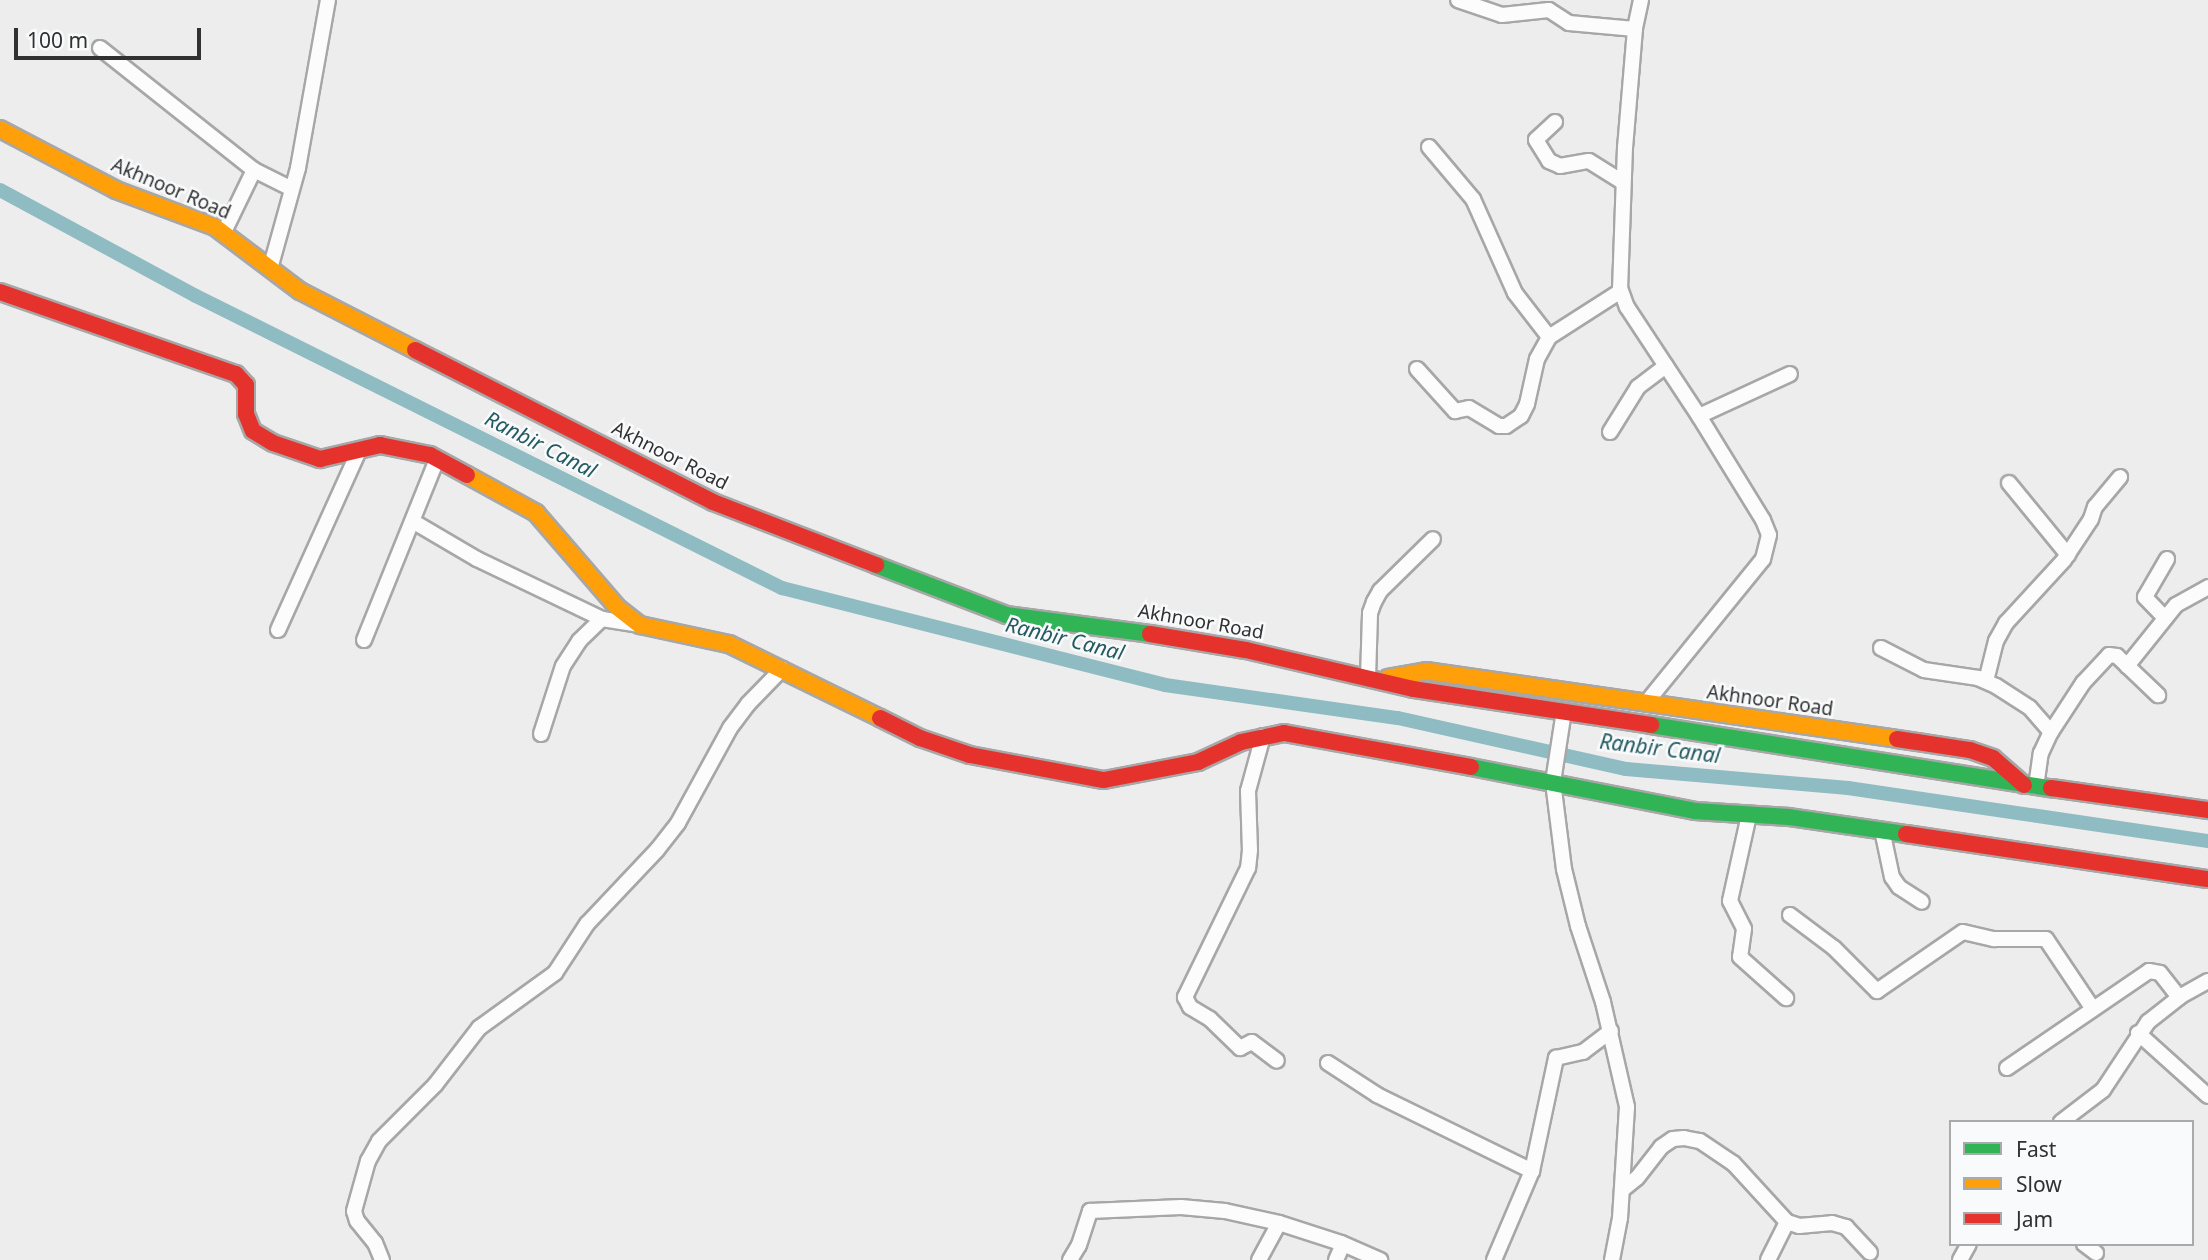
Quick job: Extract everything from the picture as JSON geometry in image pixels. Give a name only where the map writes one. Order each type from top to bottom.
[{"type":"main road","name":"Akhnoor Road","points":[[0,129],[116,190],[224,232],[287,284],[650,470],[784,531],[1006,615],[1165,635],[1246,650],[1413,689],[2030,786],[2208,810]]},
{"type":"main road","points":[[0,292],[236,374],[246,385],[246,414],[253,431],[273,443],[320,458],[380,445],[437,459],[536,513],[618,608],[640,625],[729,644],[919,738],[970,755],[1104,780],[1198,762],[1262,736],[1284,733],[1695,811],[1882,830],[2208,879]]},
{"type":"main road","name":"Akhnoor Road","points":[[1371,679],[1426,671],[1970,750],[1993,758],[2030,786]]},
{"type":"street","points":[[270,270],[272,180],[328,0]]},
{"type":"street","points":[[1458,0],[1502,15],[1548,5],[1569,23],[1635,29]]},
{"type":"street","points":[[1641,0],[1635,29],[1623,182],[1619,275],[1621,291],[1626,307],[1699,416],[1763,520],[1769,543],[1763,559],[1646,703]]},
{"type":"street","points":[[100,48],[272,180]]},
{"type":"street","points":[[1555,122],[1536,141],[1549,161],[1560,166],[1589,161],[1623,182]]},
{"type":"street","points":[[1429,147],[1473,199],[1515,293],[1549,337]]},
{"type":"street","points":[[224,232],[272,180]]},
{"type":"street","points":[[1417,369],[1455,411],[1469,408],[1506,426],[1521,416],[1527,404],[1537,359],[1549,337],[1621,291]]},
{"type":"street","points":[[1610,432],[1638,387],[1666,366]]},
{"type":"street","points":[[1699,416],[1790,374]]},
{"type":"street","points":[[278,630],[359,451]]},
{"type":"street","points":[[364,640],[414,522],[437,459]]},
{"type":"street","points":[[1986,681],[1996,641],[2006,623],[2068,555],[2091,519],[2095,507],[2120,477]]},
{"type":"street","points":[[2009,483],[2068,555]]},
{"type":"street","points":[[414,522],[477,559],[602,620],[640,625]]},
{"type":"street","points":[[1371,679],[1370,613],[1374,602],[1433,539]]},
{"type":"street","points":[[2165,618],[2145,597],[2167,559]]},
{"type":"street","points":[[2127,666],[2182,600],[2208,587]]},
{"type":"street","points":[[541,734],[563,666],[579,641],[602,620]]},
{"type":"street","points":[[1881,649],[1924,670],[1986,681],[2030,708],[2051,732]]},
{"type":"street","points":[[2030,786],[2051,732],[2083,682],[2100,663],[2113,654],[2158,695]]},
{"type":"street","points":[[382,1260],[375,1243],[357,1221],[354,1211],[355,1198],[368,1161],[379,1141],[435,1086],[461,1047],[479,1028],[555,973],[587,924],[657,850],[678,823],[730,728],[748,704],[782,669]]},
{"type":"street","points":[[1564,711],[1553,782],[1564,869],[1578,926],[1611,1031],[1627,1107],[1622,1190],[1612,1260]]},
{"type":"street","points":[[1262,736],[1248,791],[1248,868],[1185,997],[1189,1007],[1210,1019],[1240,1048],[1251,1042],[1277,1061]]},
{"type":"street","points":[[1749,815],[1741,861],[1730,901],[1744,929],[1740,957],[1786,998]]},
{"type":"street","points":[[1882,830],[1892,877],[1899,887],[1922,902]]},
{"type":"street","points":[[1790,915],[1835,948],[1877,992],[1963,932],[1994,939],[2046,939],[2094,1009]]},
{"type":"street","points":[[2007,1068],[2153,969],[2160,973],[2179,998]]},
{"type":"street","points":[[2064,1120],[2103,1090],[2138,1033],[2179,998],[2208,981]]},
{"type":"street","points":[[1494,1260],[1532,1171],[1556,1058],[1583,1052],[1611,1031]]},
{"type":"street","points":[[2138,1033],[2208,1096]]},
{"type":"street","points":[[1328,1063],[1377,1095],[1532,1171]]},
{"type":"street","points":[[1622,1190],[1637,1178],[1661,1147],[1673,1139],[1684,1138],[1716,1149],[1733,1163],[1787,1222],[1799,1226],[1832,1223],[1846,1227],[1870,1254]]},
{"type":"street","points":[[1070,1260],[1079,1245],[1088,1213],[1093,1210],[1181,1207],[1225,1211],[1279,1223],[1343,1244],[1380,1260]]},
{"type":"street","points":[[1769,1260],[1787,1222]]},
{"type":"street","points":[[1259,1260],[1279,1223]]},
{"type":"street","points":[[1336,1260],[1343,1244]]},
{"type":"waterway","name":"Ranbir Canal","points":[[0,190],[196,296],[782,588],[1165,685],[1398,718],[1626,769],[1848,788],[2208,841]]},
{"type":"traffic: fast","points":[[876,565],[1006,615],[1150,634]]},
{"type":"traffic: fast","points":[[1651,725],[2051,788]]},
{"type":"traffic: fast","points":[[1471,767],[1695,811],[1789,817],[1906,834]]},
{"type":"traffic: slow","points":[[0,129],[116,190],[215,227],[300,291],[415,350]]},
{"type":"traffic: slow","points":[[467,475],[536,513],[618,608],[640,625],[729,644],[880,718]]},
{"type":"traffic: slow","points":[[1388,678],[1426,671],[1897,739]]},
{"type":"traffic: jam","points":[[0,292],[236,374],[246,385],[246,414],[253,431],[273,443],[320,459],[380,445],[430,455],[467,475]]},
{"type":"traffic: jam","points":[[415,350],[713,502],[876,565]]},
{"type":"traffic: jam","points":[[1150,634],[1246,650],[1414,689],[1651,725]]},
{"type":"traffic: jam","points":[[880,718],[920,738],[970,755],[1104,780],[1198,762],[1241,742],[1284,733],[1471,767]]},
{"type":"traffic: jam","points":[[1897,739],[1970,750],[1993,758],[2024,785]]},
{"type":"traffic: jam","points":[[2051,788],[2208,810]]},
{"type":"traffic: jam","points":[[1906,834],[2208,879]]}]
